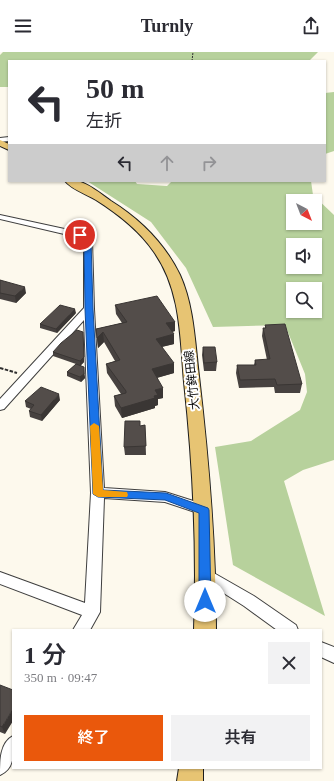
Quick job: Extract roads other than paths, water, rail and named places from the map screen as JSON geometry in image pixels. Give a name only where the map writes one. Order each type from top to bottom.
[{"type":"main road","points":[[0,141],[8,147]]},
{"type":"main road","name":"大竹鉾田線","points":[[72,182],[110,202],[141,227],[167,262],[174,276],[180,295],[185,322],[200,456],[204,510],[206,574],[205,629]]},
{"type":"main road","points":[[190,781],[191,769]]},
{"type":"street","points":[[1,219],[80,235],[88,240],[89,309],[98,494],[92,612],[82,629]]},
{"type":"street","points":[[0,406],[89,309]]},
{"type":"street","points":[[98,494],[166,497],[204,510]]},
{"type":"street","points":[[206,574],[249,601],[289,629]]},
{"type":"street","points":[[0,578],[92,612]]},
{"type":"street","points":[[322,649],[334,655]]},
{"type":"street","points":[[0,766],[12,747]]}]
